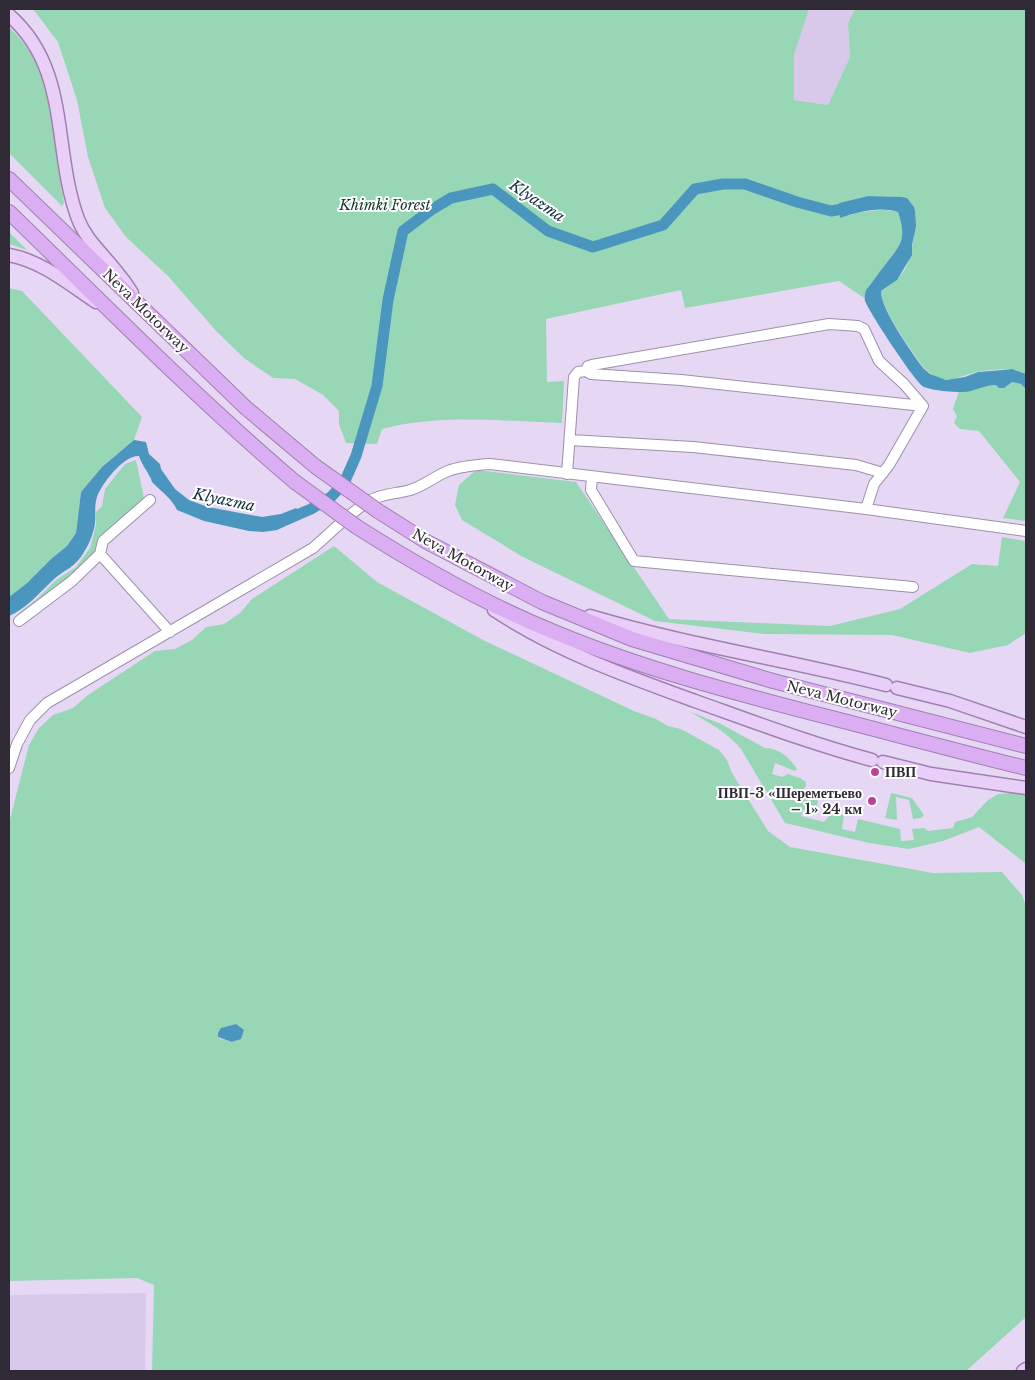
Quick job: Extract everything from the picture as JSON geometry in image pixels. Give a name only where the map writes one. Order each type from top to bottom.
[{"type":"highway","name":"Neva Motorway","points":[[9,179],[246,408],[315,466],[378,511],[427,542],[542,602],[632,639],[707,663],[773,681],[1026,746]]},
{"type":"highway","name":"Neva Motorway","points":[[9,212],[198,397],[295,482],[357,527],[467,592],[553,632],[639,664],[758,698],[1026,768]]},
{"type":"main road","points":[[9,15],[20,24],[32,41],[43,60],[50,78],[56,102],[68,185],[79,222],[89,240],[118,272],[143,309]]},
{"type":"main road","points":[[9,255],[37,264],[53,272],[116,316]]},
{"type":"main road","points":[[467,592],[517,625],[557,646],[629,678],[826,748],[931,774],[1026,788]]},
{"type":"main road","points":[[542,602],[639,630],[829,670],[892,686],[950,701],[1026,727]]},
{"type":"street","points":[[586,371],[588,366],[592,365],[829,324],[858,326],[864,329],[879,361],[904,384],[923,406]]},
{"type":"street","points":[[567,474],[574,377],[578,372],[586,371],[591,374],[681,380],[923,406]]},
{"type":"street","points":[[866,509],[874,484],[889,465],[923,406]]},
{"type":"street","points":[[570,440],[693,448],[856,465],[883,473]]},
{"type":"street","points":[[10,761],[30,720],[46,703],[313,548],[342,520],[370,500],[383,495],[413,489],[449,471],[469,466],[490,464],[866,509],[1026,531]]},
{"type":"street","points":[[592,477],[591,490],[634,561],[913,587]]},
{"type":"street","points":[[19,621],[72,581],[100,554],[103,541],[150,500]]},
{"type":"street","points":[[100,554],[170,632]]},
{"type":"shaded area","points":[[809,9],[855,9],[848,23],[850,57],[828,105],[794,100],[794,55]]},
{"type":"shaded area","points":[[146,1293],[145,1371],[9,1371],[9,1295]]},
{"type":"green space","name":"Khimki Forest","points":[[33,9],[809,9],[794,55],[794,100],[828,105],[850,57],[848,23],[855,9],[1026,9],[1026,374],[1012,369],[998,369],[986,370],[947,380],[936,377],[924,368],[891,318],[881,291],[901,275],[910,257],[915,211],[910,202],[902,197],[868,196],[839,203],[840,218],[869,211],[884,210],[898,212],[902,236],[899,246],[866,290],[864,298],[839,281],[685,308],[681,290],[546,319],[547,382],[564,381],[562,423],[494,420],[426,421],[382,429],[377,444],[346,443],[339,424],[339,411],[323,395],[295,379],[273,378],[244,358],[217,332],[168,276],[126,237],[105,208],[88,157],[77,100],[58,42]]},
{"type":"green space","points":[[9,27],[21,39],[30,53],[43,82],[53,130],[64,203],[62,206],[9,153]]},
{"type":"green space","points":[[9,232],[27,250],[9,244]]},
{"type":"green space","points":[[9,288],[22,291],[142,417],[134,440],[102,467],[81,492],[76,533],[67,546],[9,597]]},
{"type":"green space","points":[[1012,382],[1021,384],[1026,389],[1026,521],[1003,518],[1020,482],[979,431],[960,429],[954,423],[957,416],[953,409],[959,391],[989,384]]},
{"type":"green space","points":[[136,460],[144,498],[143,503],[98,553],[25,614],[19,613],[56,580],[76,567],[90,548],[96,525],[96,512],[102,506],[105,489],[125,464]]},
{"type":"green space","points":[[476,470],[576,482],[669,619],[830,626],[900,609],[972,564],[998,566],[1002,537],[1026,541],[1026,633],[1008,645],[970,653],[892,635],[765,634],[655,621],[523,557],[462,520],[455,505],[459,485]]},
{"type":"green space","points":[[334,546],[377,582],[483,640],[634,711],[656,719],[668,726],[681,729],[719,750],[727,760],[732,773],[768,831],[790,847],[933,873],[1002,872],[1022,895],[1026,906],[1026,1317],[966,1371],[152,1371],[154,1285],[137,1278],[9,1281],[9,823],[29,745],[39,728],[53,715],[73,708],[88,695],[155,651],[175,649],[192,640],[206,627],[224,624],[240,613],[252,599]],"holes":[[[236,1024],[237,1041],[232,1042],[218,1038],[222,1028]]]},
{"type":"green space","points":[[688,711],[719,723],[765,748],[770,748],[784,754],[797,769],[795,771],[775,763],[772,774],[782,777],[788,774],[806,782],[804,789],[792,797],[795,802],[811,794],[818,801],[816,813],[803,810],[801,816],[824,822],[834,813],[844,815],[842,829],[855,832],[858,819],[900,829],[901,841],[914,840],[912,829],[924,828],[928,831],[953,828],[955,822],[972,817],[988,800],[998,794],[1026,794],[1025,863],[979,827],[943,841],[909,849],[869,843],[785,823],[736,743],[710,723]]},
{"type":"green space","points":[[891,793],[912,798],[924,815],[921,818],[913,819],[909,800],[896,797],[897,820],[885,818]]},
{"type":"water","points":[[868,196],[907,198],[914,207],[916,226],[912,255],[897,280],[881,291],[882,299],[891,319],[923,368],[930,374],[946,380],[965,377],[978,372],[1012,369],[1026,374],[1026,389],[1021,384],[1012,382],[1004,388],[992,385],[967,392],[953,392],[924,387],[920,383],[903,362],[868,308],[865,300],[866,290],[895,252],[901,241],[902,229],[898,212],[876,210],[840,218],[839,203]]},
{"type":"water","points":[[134,440],[146,442],[149,454],[160,464],[161,469],[175,489],[189,500],[208,507],[262,517],[281,514],[296,508],[305,517],[277,530],[263,532],[249,531],[204,521],[177,510],[170,499],[152,482],[139,456],[133,457],[114,471],[100,491],[97,497],[94,530],[88,546],[81,557],[27,605],[9,616],[9,597],[67,546],[76,533],[81,492],[102,467]]},
{"type":"water","points":[[236,1024],[244,1030],[241,1039],[232,1042],[218,1037],[221,1028]]},
{"type":"waterway","name":"Klyazma","points":[[288,519],[311,509],[331,497],[344,483],[356,456],[377,386],[388,300],[403,231],[451,198],[493,189],[548,231],[593,247],[663,225],[695,189],[723,184],[745,184],[797,202],[831,211],[854,207]]},
{"type":"place","name":"ПВП","points":[[875,772]]},
{"type":"place","name":"ПВП-3 «Шереметьево – 1» 24 км","points":[[872,801]]}]
